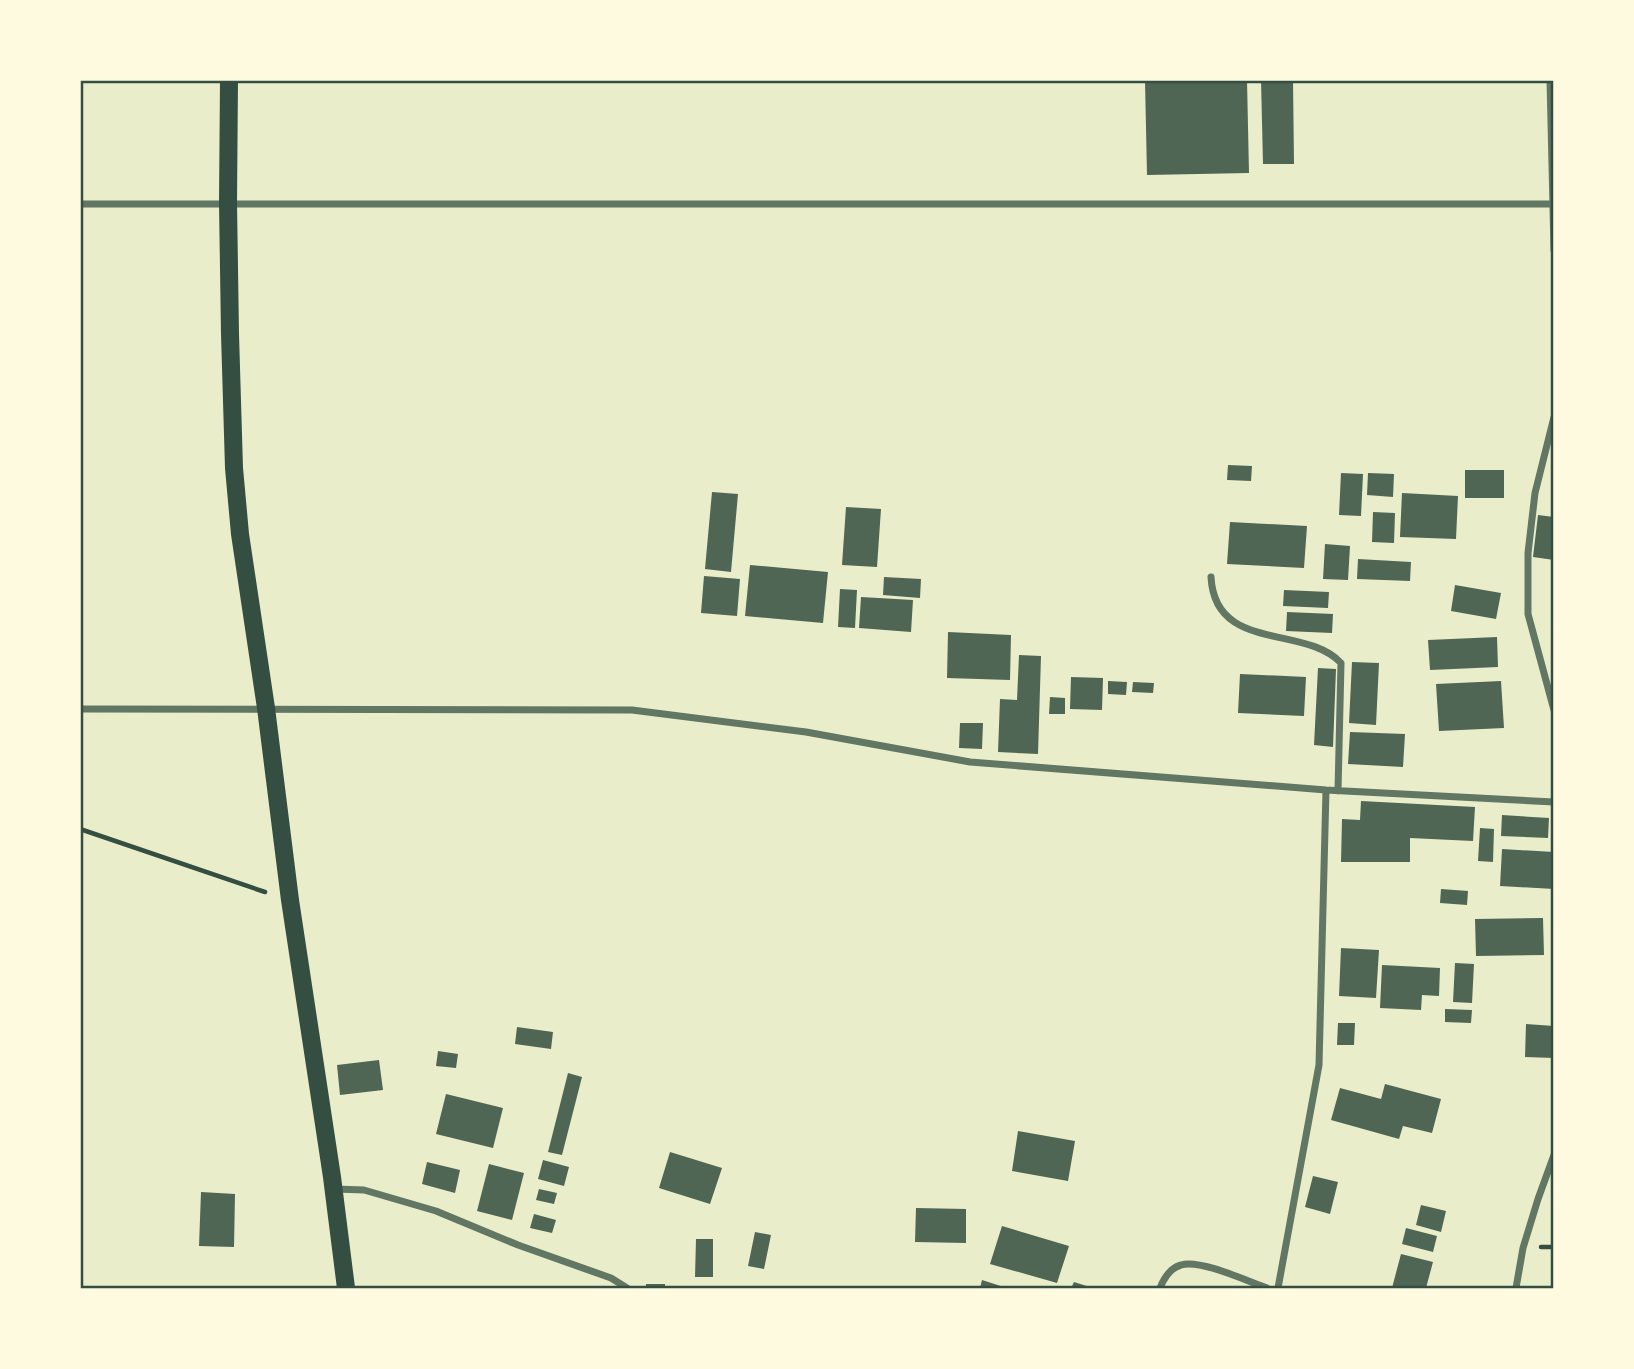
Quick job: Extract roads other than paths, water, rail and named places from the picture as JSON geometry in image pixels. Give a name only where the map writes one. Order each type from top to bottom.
[{"type":"main road","points":[[229,80],[228,203],[234,468],[240,534],[346,1289]]},
{"type":"street","points":[[1550,80],[1553,250]]},
{"type":"street","points":[[80,204],[1553,204]]},
{"type":"street","points":[[1553,417],[1535,493],[1528,553],[1528,614],[1553,710]]},
{"type":"street","points":[[1211,577],[1211,588],[1221,610],[1236,622],[1262,634],[1317,647],[1333,655],[1340,663],[1338,791]]},
{"type":"street","points":[[80,709],[632,710],[806,732],[970,762],[1338,791],[1553,802]]},
{"type":"street","points":[[1278,1289],[1319,1065],[1326,790]]},
{"type":"street","points":[[1516,1289],[1522,1248],[1553,1155]]},
{"type":"street","points":[[334,1189],[364,1189],[436,1211],[518,1245],[611,1278],[627,1289]]},
{"type":"street","points":[[1160,1289],[1167,1274],[1180,1265],[1193,1263],[1266,1289]]}]
